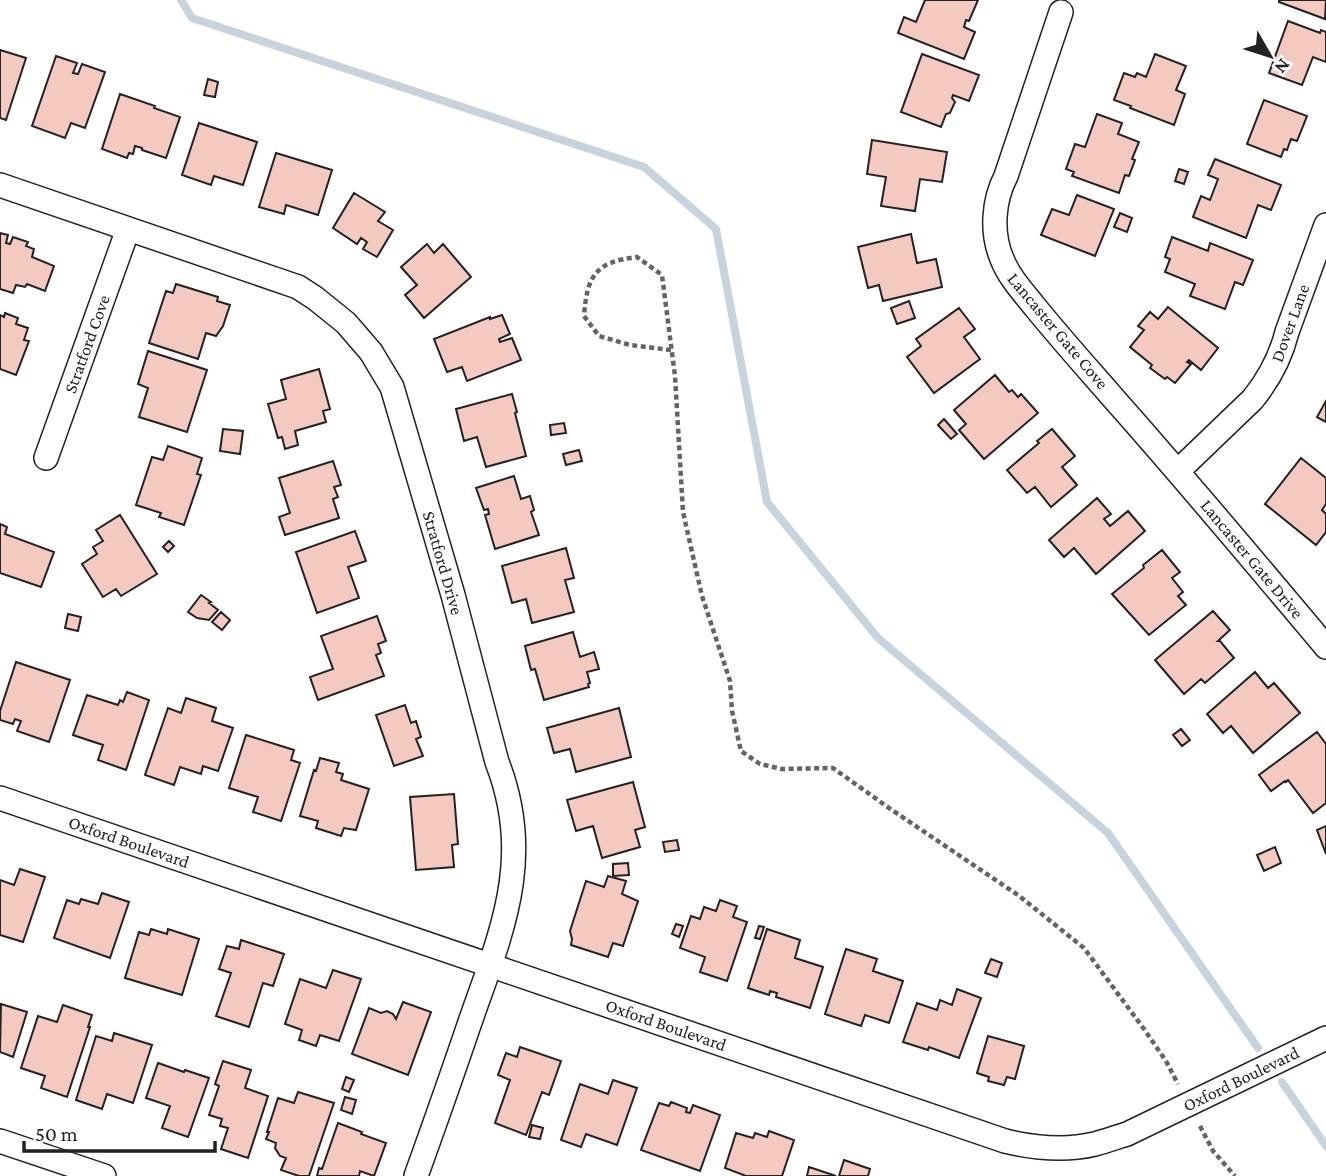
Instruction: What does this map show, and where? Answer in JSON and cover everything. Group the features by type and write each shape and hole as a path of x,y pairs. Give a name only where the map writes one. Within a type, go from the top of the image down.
{"street":[{"name":"Lancaster Gate Cove","path":"1062,12 1000,188 995,232 1001,257 1010,275 1055,331 1178,471"},
{"name":"Stratford Drive","path":"0,185 298,288 346,323 372,352 392,387 504,780 513,818 515,857 511,896 490,965 416,1176"},
{"name":"Dover Lane","path":"1178,471 1263,387 1283,347 1326,225"},
{"name":"Stratford Cove","path":"46,458 128,229"},
{"name":"Lancaster Gate Drive","path":"1178,471 1326,647"},
{"name":"Oxford Boulevard","path":"0,798 1021,1145 1058,1149 1093,1144 1127,1134 1326,1038"},
{"path":"0,1140 104,1176"}],"path":[{"path":"671,350 630,345 599,336 584,316 586,293 596,272 618,260 637,257 662,275 675,376 683,512 702,596 730,681 732,711 741,751 760,764 782,769 832,768 1018,895 1084,948 1166,1061 1213,1150 1235,1176"}],"building":[{"path":"925,0 978,0 964,27 975,32 964,59 898,33 904,17 916,22"},
{"path":"1326,0 1325,19 1279,2"},
{"path":"1288,21 1320,33 1321,30 1326,32 1326,62 1313,57 1302,85 1269,73"},
{"path":"0,50 26,58 6,120 0,118"},
{"path":"922,54 979,75 969,101 953,95 955,102 941,127 901,112"},
{"path":"1155,54 1186,66 1176,90 1185,94 1174,125 1114,100 1124,73 1135,77 1137,73 1146,77"},
{"path":"56,56 77,63 73,73 78,74 82,64 105,72 85,128 71,123 65,138 32,126"},
{"path":"208,79 218,82 215,97 204,95"},
{"path":"120,94 180,117 166,158 135,146 133,154 129,153 127,158 102,149"},
{"path":"1264,100 1307,116 1297,141 1291,139 1281,157 1247,144"},
{"path":"1097,114 1122,123 1118,134 1139,142 1129,176 1125,175 1119,193 1072,176 1074,172 1066,169 1075,144 1085,147"},
{"path":"199,123 257,142 243,185 214,176 211,185 182,175"},
{"path":"872,140 947,152 942,182 920,179 915,211 881,206 886,177 867,174"},
{"path":"276,153 332,170 318,215 286,205 284,214 259,207"},
{"path":"1215,159 1281,185 1271,210 1258,205 1246,238 1193,217 1201,196 1210,200 1218,179 1208,175"},
{"path":"1179,169 1188,172 1184,184 1175,181"},
{"path":"354,193 385,212 378,221 393,230 377,257 363,249 367,242 361,238 357,244 333,228"},
{"path":"1077,195 1114,209 1095,256 1041,235 1052,209 1069,215"},
{"path":"1120,213 1132,218 1127,232 1114,227"},
{"path":"0,233 8,235 6,243 10,244 13,237 28,242 26,246 34,249 32,257 54,266 45,291 27,284 25,287 16,285 13,293 0,289"},
{"path":"911,234 917,263 936,259 942,287 883,301 879,285 868,288 858,247"},
{"path":"1172,237 1208,251 1210,243 1253,260 1243,285 1235,282 1225,309 1190,296 1195,284 1165,272 1170,259 1165,257"},
{"path":"427,244 434,253 443,244 471,277 424,318 405,295 417,285 401,267"},
{"path":"176,284 218,297 217,301 230,305 223,326 216,336 206,333 198,359 149,343 166,291 173,293"},
{"path":"909,301 915,318 897,324 891,308"},
{"path":"1168,307 1218,348 1201,370 1189,360 1187,362 1191,364 1175,383 1150,368 1152,365 1130,347 1144,330 1138,326 1150,312 1158,319"},
{"path":"959,308 975,329 964,337 980,359 934,393 907,357 921,346 916,339"},
{"path":"5,313 18,318 16,324 28,328 24,340 29,341 16,375 0,369 0,315 4,317"},
{"path":"502,315 510,334 499,339 500,342 512,338 521,360 467,381 462,367 447,372 434,339 490,317"},
{"path":"148,351 207,370 187,432 139,417 148,388 138,384"},
{"path":"319,369 330,409 323,411 326,422 295,431 298,445 285,449 282,437 278,438 268,404 286,399 281,380"},
{"path":"995,375 1009,392 1012,390 1018,397 1021,394 1038,413 984,459 959,430 966,424 954,410"},
{"path":"512,394 526,456 486,467 477,437 464,441 456,409"},
{"path":"1326,401 1326,422 1317,417"},
{"path":"944,419 957,434 951,439 938,425"},
{"path":"564,423 566,433 551,435 550,425"},
{"path":"223,429 243,431 240,454 220,451"},
{"path":"1052,429 1075,456 1062,467 1077,485 1051,507 1035,487 1027,493 1007,470"},
{"path":"168,446 202,458 197,474 201,475 184,525 159,517 161,513 136,505 152,457 163,460"},
{"path":"579,450 582,461 566,465 563,454"},
{"path":"1301,458 1326,478 1326,504 1322,510 1326,514 1326,532 1316,545 1265,504"},
{"path":"333,461 341,485 334,487 338,497 333,499 339,518 285,535 279,517 290,513 279,478"},
{"path":"514,476 521,499 530,496 534,510 531,512 539,535 495,549 485,515 489,514 488,509 484,510 476,488"},
{"path":"1097,498 1111,514 1104,519 1110,526 1128,511 1145,531 1096,574 1074,548 1064,557 1049,540"},
{"path":"120,515 157,574 121,596 116,589 103,597 82,564 97,554 93,547 103,541 96,530"},
{"path":"0,524 7,527 5,534 54,552 41,587 0,573"},
{"path":"355,531 366,561 348,567 359,598 317,613 296,552"},
{"path":"169,541 174,546 168,552 163,547"},
{"path":"566,548 574,578 565,580 574,612 532,623 526,599 512,603 502,566"},
{"path":"1162,550 1180,572 1172,578 1183,592 1178,596 1186,605 1149,635 1112,594"},
{"path":"201,595 218,610 209,620 197,618 188,612"},
{"path":"1213,611 1230,630 1218,641 1234,658 1205,683 1201,679 1184,694 1155,660"},
{"path":"221,612 230,620 222,630 212,622"},
{"path":"68,614 81,617 78,631 65,628"},
{"path":"377,616 386,641 378,644 381,653 376,655 384,676 318,700 310,677 333,669 321,636"},
{"path":"573,632 580,657 594,652 599,669 587,672 589,687 544,700 535,669 531,670 525,646"},
{"path":"16,662 70,680 49,742 17,731 21,721 15,719 13,724 0,720 0,711"},
{"path":"1255,672 1268,688 1274,683 1300,713 1253,753 1231,726 1223,733 1207,714"},
{"path":"127,692 149,700 126,770 98,760 103,745 73,735 87,695 118,705 120,700 123,702"},
{"path":"186,698 216,708 212,721 233,728 218,771 203,766 201,774 180,767 174,785 145,775 168,708 181,713"},
{"path":"405,705 411,723 416,721 421,737 416,739 423,756 394,766 376,715"},
{"path":"619,708 631,757 576,772 570,749 554,753 547,728"},
{"path":"1181,729 1190,740 1182,746 1173,735"},
{"path":"1317,732 1326,744 1326,803 1313,813 1288,780 1271,791 1259,775"},
{"path":"246,735 294,750 291,760 300,763 281,821 253,812 258,797 229,788"},
{"path":"320,758 339,763 336,772 343,774 341,780 369,789 356,830 344,828 341,836 316,828 318,821 300,816"},
{"path":"633,782 645,827 635,830 640,847 602,858 593,826 576,831 567,800"},
{"path":"454,794 458,844 452,845 454,867 416,870 410,797"},
{"path":"1326,826 1326,854 1317,830"},
{"path":"677,840 679,850 665,852 663,842"},
{"path":"1275,847 1281,863 1264,871 1257,855"},
{"path":"628,863 629,875 613,876 613,864"},
{"path":"20,869 45,877 23,942 0,935 0,880 14,885"},
{"path":"608,876 626,881 622,894 638,901 623,946 613,943 608,957 571,945 570,931 586,881 604,887"},
{"path":"102,893 129,902 110,958 54,938 67,900 79,904 81,899 98,904"},
{"path":"720,900 737,906 733,917 747,922 727,981 700,972 705,957 680,948 691,916 700,919 704,907 716,911"},
{"path":"676,924 683,926 679,937 672,934"},
{"path":"759,926 764,927 760,939 755,938"},
{"path":"151,929 167,934 168,929 199,939 182,995 125,978 139,932 149,935"},
{"path":"767,929 800,940 795,958 823,967 810,1008 776,997 777,993 770,991 769,995 748,988"},
{"path":"241,940 284,954 273,986 263,983 249,1027 216,1016 231,973 219,969 227,946 239,949"},
{"path":"846,949 877,959 873,971 903,981 889,1023 865,1015 861,1026 825,1014"},
{"path":"991,959 1002,963 997,977 985,973"},
{"path":"333,970 361,979 339,1041 320,1035 316,1046 299,1040 302,1030 285,1024 300,979 326,988"},
{"path":"957,989 981,998 959,1058 929,1047 928,1050 903,1042 917,1003 937,1010 940,1000 952,1005"},
{"path":"403,1002 431,1012 408,1075 352,1054 369,1008 381,1013 387,1011 396,1019"},
{"path":"1,1004 27,1012 13,1057 0,1052"},
{"path":"63,1005 92,1015 67,1097 41,1088 45,1076 21,1068 38,1016 57,1022"},
{"path":"114,1033 152,1045 133,1103 107,1094 102,1109 76,1100 96,1036 112,1041"},
{"path":"988,1036 1024,1046 1015,1079 1007,1077 1004,1085 988,1081 989,1077 977,1073"},
{"path":"520,1047 561,1061 549,1095 542,1092 526,1135 495,1123 510,1080 498,1075 506,1053 517,1057"},
{"path":"223,1061 251,1070 245,1088 268,1096 248,1158 221,1149 228,1128 220,1126 222,1119 209,1115 219,1086 215,1084"},
{"path":"158,1063 209,1078 188,1137 162,1128 170,1106 146,1098"},
{"path":"346,1077 354,1080 349,1092 342,1089"},
{"path":"613,1080 637,1088 617,1145 586,1134 581,1147 561,1140 580,1084 608,1094"},
{"path":"298,1092 334,1103 309,1176 281,1170 286,1158 280,1156 275,1148 276,1143 266,1139 278,1098 294,1103"},
{"path":"345,1097 356,1100 352,1114 341,1110"},
{"path":"671,1102 687,1108 686,1112 690,1113 693,1105 720,1115 700,1171 641,1150 659,1103 669,1106"},
{"path":"338,1123 386,1143 374,1176 360,1171 359,1176 317,1176"},
{"path":"532,1125 543,1128 540,1139 529,1137"},
{"path":"769,1131 794,1140 782,1176 746,1176 725,1168 736,1133 753,1138 755,1133 767,1137"},
{"path":"844,1160 870,1169 868,1176 839,1176"},
{"path":"809,1167 836,1176 807,1176"}],"waterway":[{"path":"181,0 192,18 644,167 716,229 767,502 878,638 1108,833 1258,1048"},
{"path":"1282,1082 1326,1146"}]}
